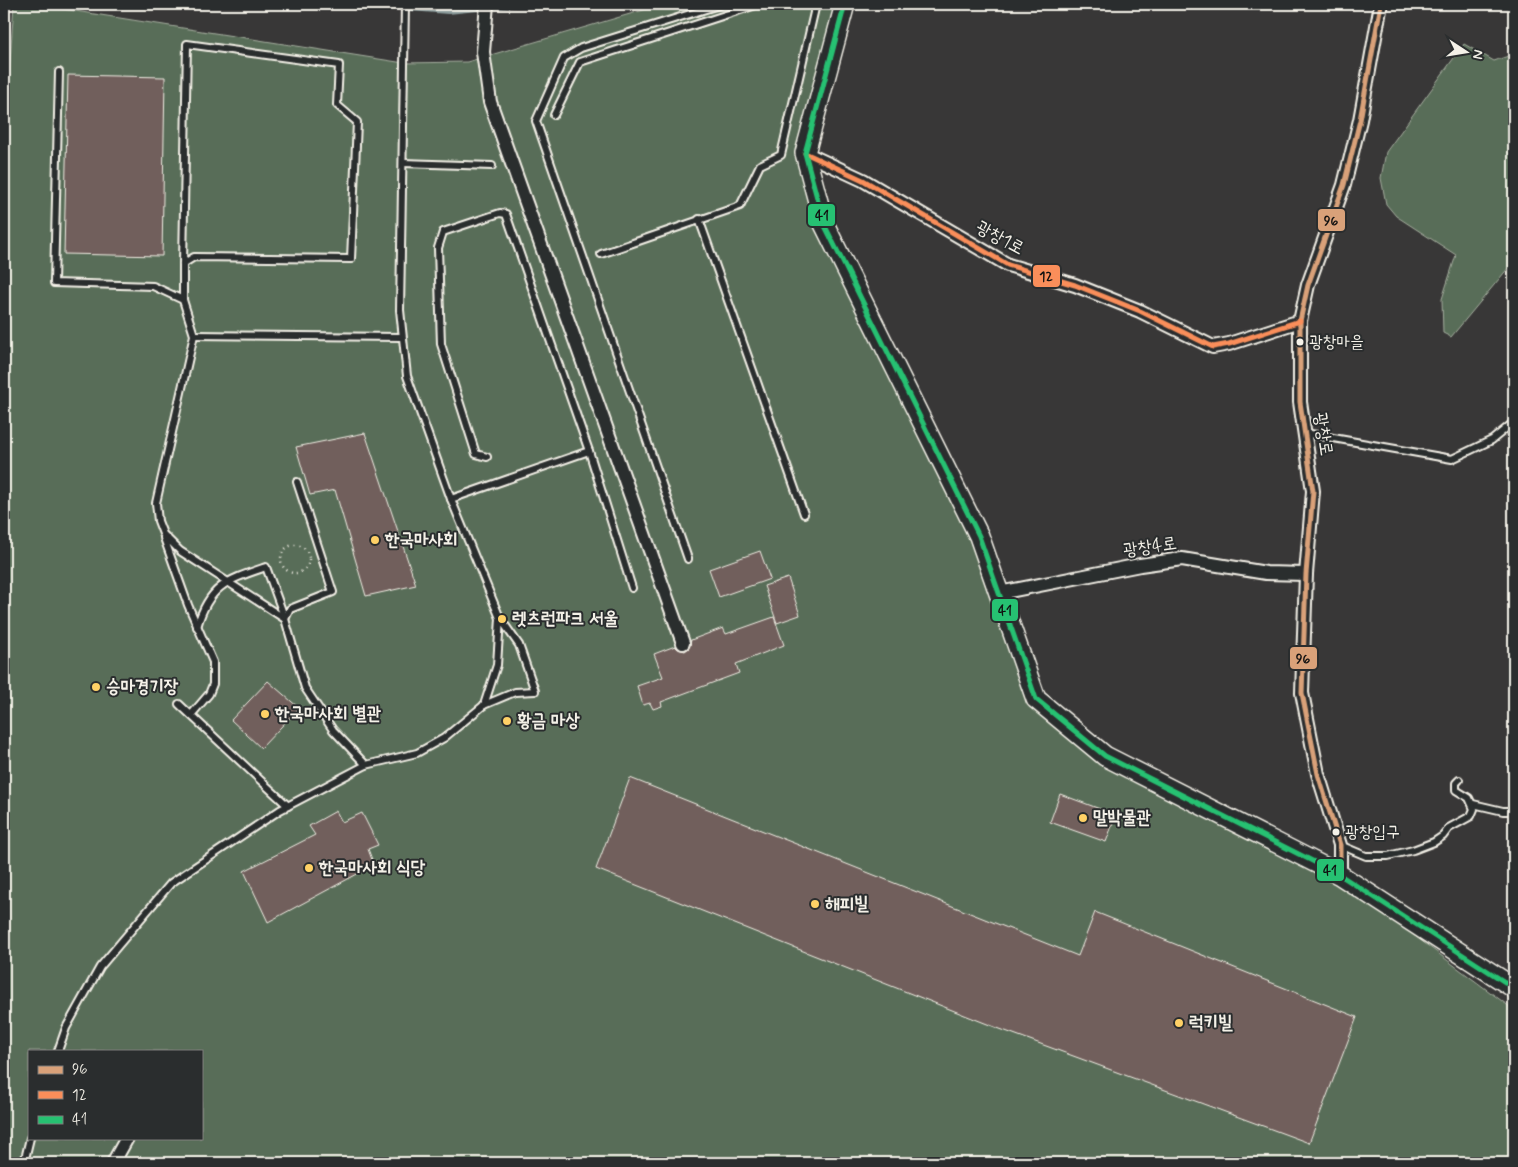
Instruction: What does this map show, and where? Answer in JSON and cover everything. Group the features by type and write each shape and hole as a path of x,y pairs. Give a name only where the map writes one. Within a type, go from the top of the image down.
{"street":[{"path":"488,4 483,52 490,102 683,643"},
{"path":"845,4 805,153 824,224 979,536 1036,699 1105,756 1340,875 1514,988"},
{"name":"광창로","path":"1340,875 1340,845 1318,774 1302,693 1306,574 1314,491 1300,402 1300,321 1308,285 1347,175 1360,120 1381,4"},
{"name":"광창1로","path":"805,153 863,180 1008,265 1075,285 1214,346 1228,344 1300,321"},
{"name":"광창4로","path":"999,593 1140,565 1182,559 1266,573 1306,574"},
{"path":"113,1163 126,1140"}],"lane":[{"path":"58,1050 66,1028 100,967 171,883 288,806 366,765 417,753 444,738 484,705 515,692 534,691 519,645 500,618 451,499 407,376 401,337 405,4"},
{"path":"688,559 536,120 564,58 581,48 722,4"},
{"path":"554,115 580,62 759,4"},
{"path":"601,254 740,206 760,165 781,155 816,4"},
{"path":"183,264 194,257 351,260 357,122 337,105 340,65 187,44 183,264 183,300 194,334 156,503 163,534 197,627 213,662 213,684 204,702 191,715"},
{"path":"59,72 54,284 153,286 183,300"},
{"path":"403,163 492,166"},
{"path":"487,457 476,454 441,344 438,248 443,232 500,213 506,214 589,451 632,588"},
{"path":"699,219 804,514"},
{"path":"194,334 401,337"},
{"path":"1305,433 1452,459 1492,440 1514,422"},
{"path":"451,499 589,451"},
{"path":"285,619 290,609 333,592 297,482"},
{"path":"163,534 180,551 285,619"},
{"path":"197,627 203,607 214,591 227,581 266,567 285,619 305,688 333,730 366,765"},
{"path":"484,705 497,665 500,618"},
{"path":"179,704 288,806"},
{"path":"1459,780 1456,783 1456,790 1469,798 1473,804 1503,812 1514,811"},
{"path":"1340,845 1366,856 1388,856 1413,850 1434,842 1444,836 1448,828 1471,816 1473,804"},
{"path":"24,1163 30,1140"}],"path":[{"path":"297,545 305,550 308,562 303,570 295,573 286,570 281,558 285,550 297,545"}],"green space":[{"name":"렛츠런파크 서울","path":"14,4 31,4 404,63 467,62 664,4 837,4 800,155 972,540 1027,698 1061,729 1313,866 1384,913 1514,1010 1514,1163 4,1163 4,146"},
{"path":"1464,44 1494,61 1514,54 1514,261 1451,337 1443,333 1442,299 1456,255 1396,216 1386,204 1381,178 1386,152"}],"building":[{"path":"68,75 165,77 162,256 64,254"},
{"name":"한국마사회","path":"365,433 416,585 366,596 335,490 310,495 296,447"},
{"path":"760,551 770,579 719,597 709,569"},
{"path":"788,578 800,615 777,623 764,586"},
{"path":"774,617 784,645 736,664 739,673 661,702 662,706 653,709 650,703 643,705 637,686 663,677 654,654 675,646 685,651 689,648 691,640 723,628 726,634"},
{"name":"한국마사회 별관","path":"268,681 299,708 261,748 231,720"},
{"path":"630,778 1078,956 1095,912 1357,1017 1309,1143 1000,1029 596,869"},
{"name":"말박물관","path":"1060,794 1116,815 1106,842 1050,822"},
{"name":"한국마사회 식당","path":"336,811 342,822 362,813 378,845 368,849 374,865 268,922 244,871 315,835 309,826"}],"waterway":[{"path":"348,4 448,12 526,4"}],"transit line":[{"name":"41","path":"845,4 805,153 824,224 979,536 1036,699 1105,756 1340,875 1514,988"},
{"name":"96","path":"1340,875 1340,845 1318,774 1302,693 1306,574 1313,491 1300,402 1300,321 1308,285 1344,185 1360,120 1381,4"},
{"name":"12","path":"805,153 863,180 1008,265 1075,285 1140,311 1213,347 1229,344 1300,321"}],"place":[{"name":"광창마을","path":"1300,342"},
{"name":"한국마사회","path":"375,540"},
{"name":"렛츠런파크 서울","path":"502,619"},
{"name":"승마경기장","path":"96,687"},
{"name":"한국마사회 별관","path":"265,714"},
{"name":"황금 마상","path":"507,721"},
{"name":"말박물관","path":"1083,818"},
{"name":"광창입구","path":"1336,832"},
{"name":"한국마사회 식당","path":"309,868"},
{"name":"해피빌","path":"815,904"},
{"name":"럭키빌","path":"1179,1023"}]}
